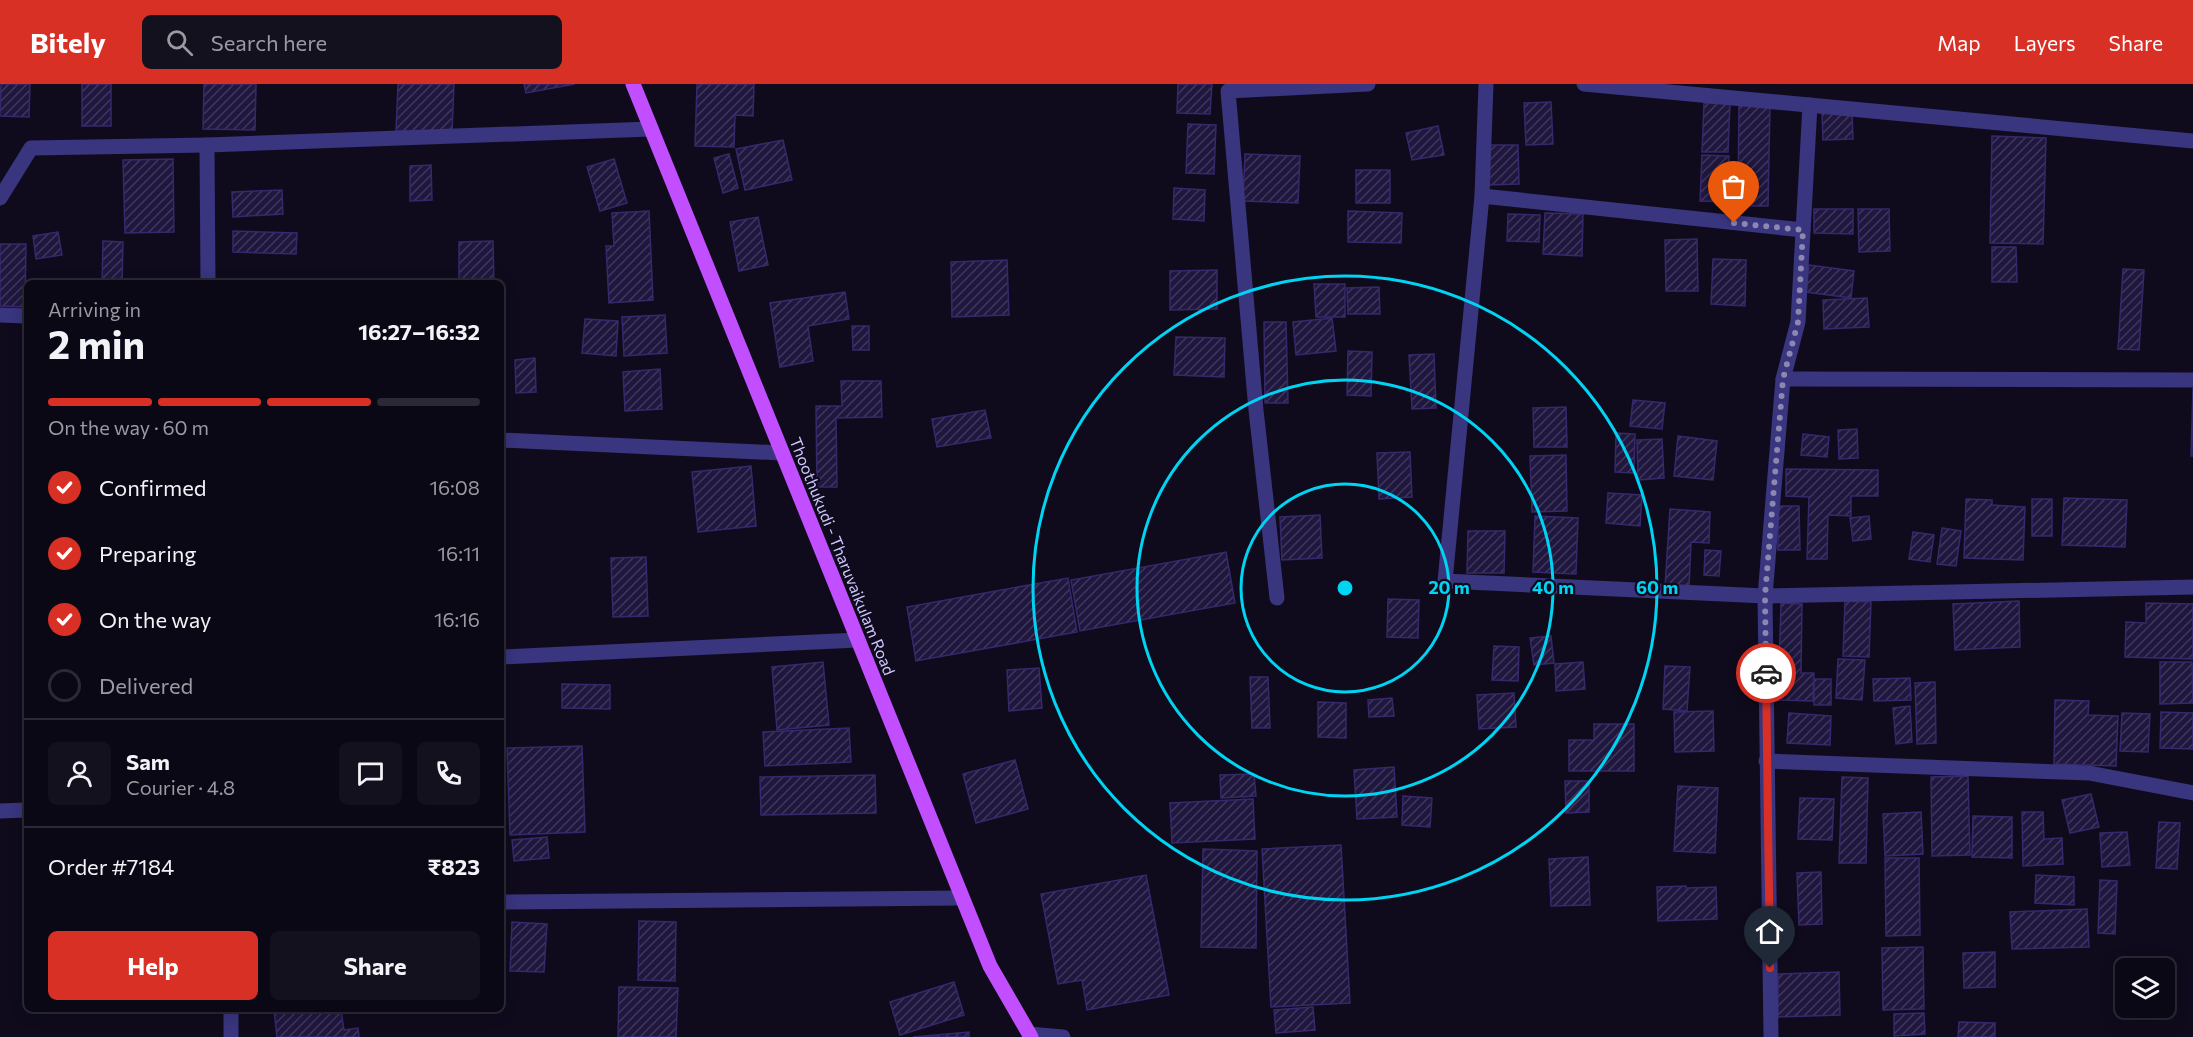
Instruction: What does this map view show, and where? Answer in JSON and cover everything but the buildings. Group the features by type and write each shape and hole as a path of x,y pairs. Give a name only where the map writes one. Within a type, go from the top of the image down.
{"main road":[{"name":"Thoothukudi - Tharuvaikulam Road","path":"633,84 990,966 1030,1035"}],"street":[{"path":"1277,598 1256,410 1227,87 1368,84"},
{"path":"1486,84 1482,196 1445,581 1765,596 2193,587"},
{"path":"1584,84 1675,88 1810,105 2193,141"},
{"path":"1771,1037 1765,596 1783,379 1798,322 1810,105"},
{"path":"0,198 32,148 207,145 651,129"},
{"path":"207,145 208,280"},
{"path":"1482,196 1803,230"},
{"path":"0,315 24,316"},
{"path":"1783,379 2193,380"},
{"path":"504,440 782,453"},
{"path":"504,657 858,640"},
{"path":"1766,761 2089,772 2193,793"},
{"path":"0,811 24,810"},
{"path":"504,902 962,898"},
{"path":"231,1012 231,1037"},
{"path":"1030,1035 1063,1037"}],"way so far":[{"path":"1734,223 1803,230 1798,322 1783,379 1765,596 1766,673"}],"route":[{"path":"1766,673 1770,968"}]}
